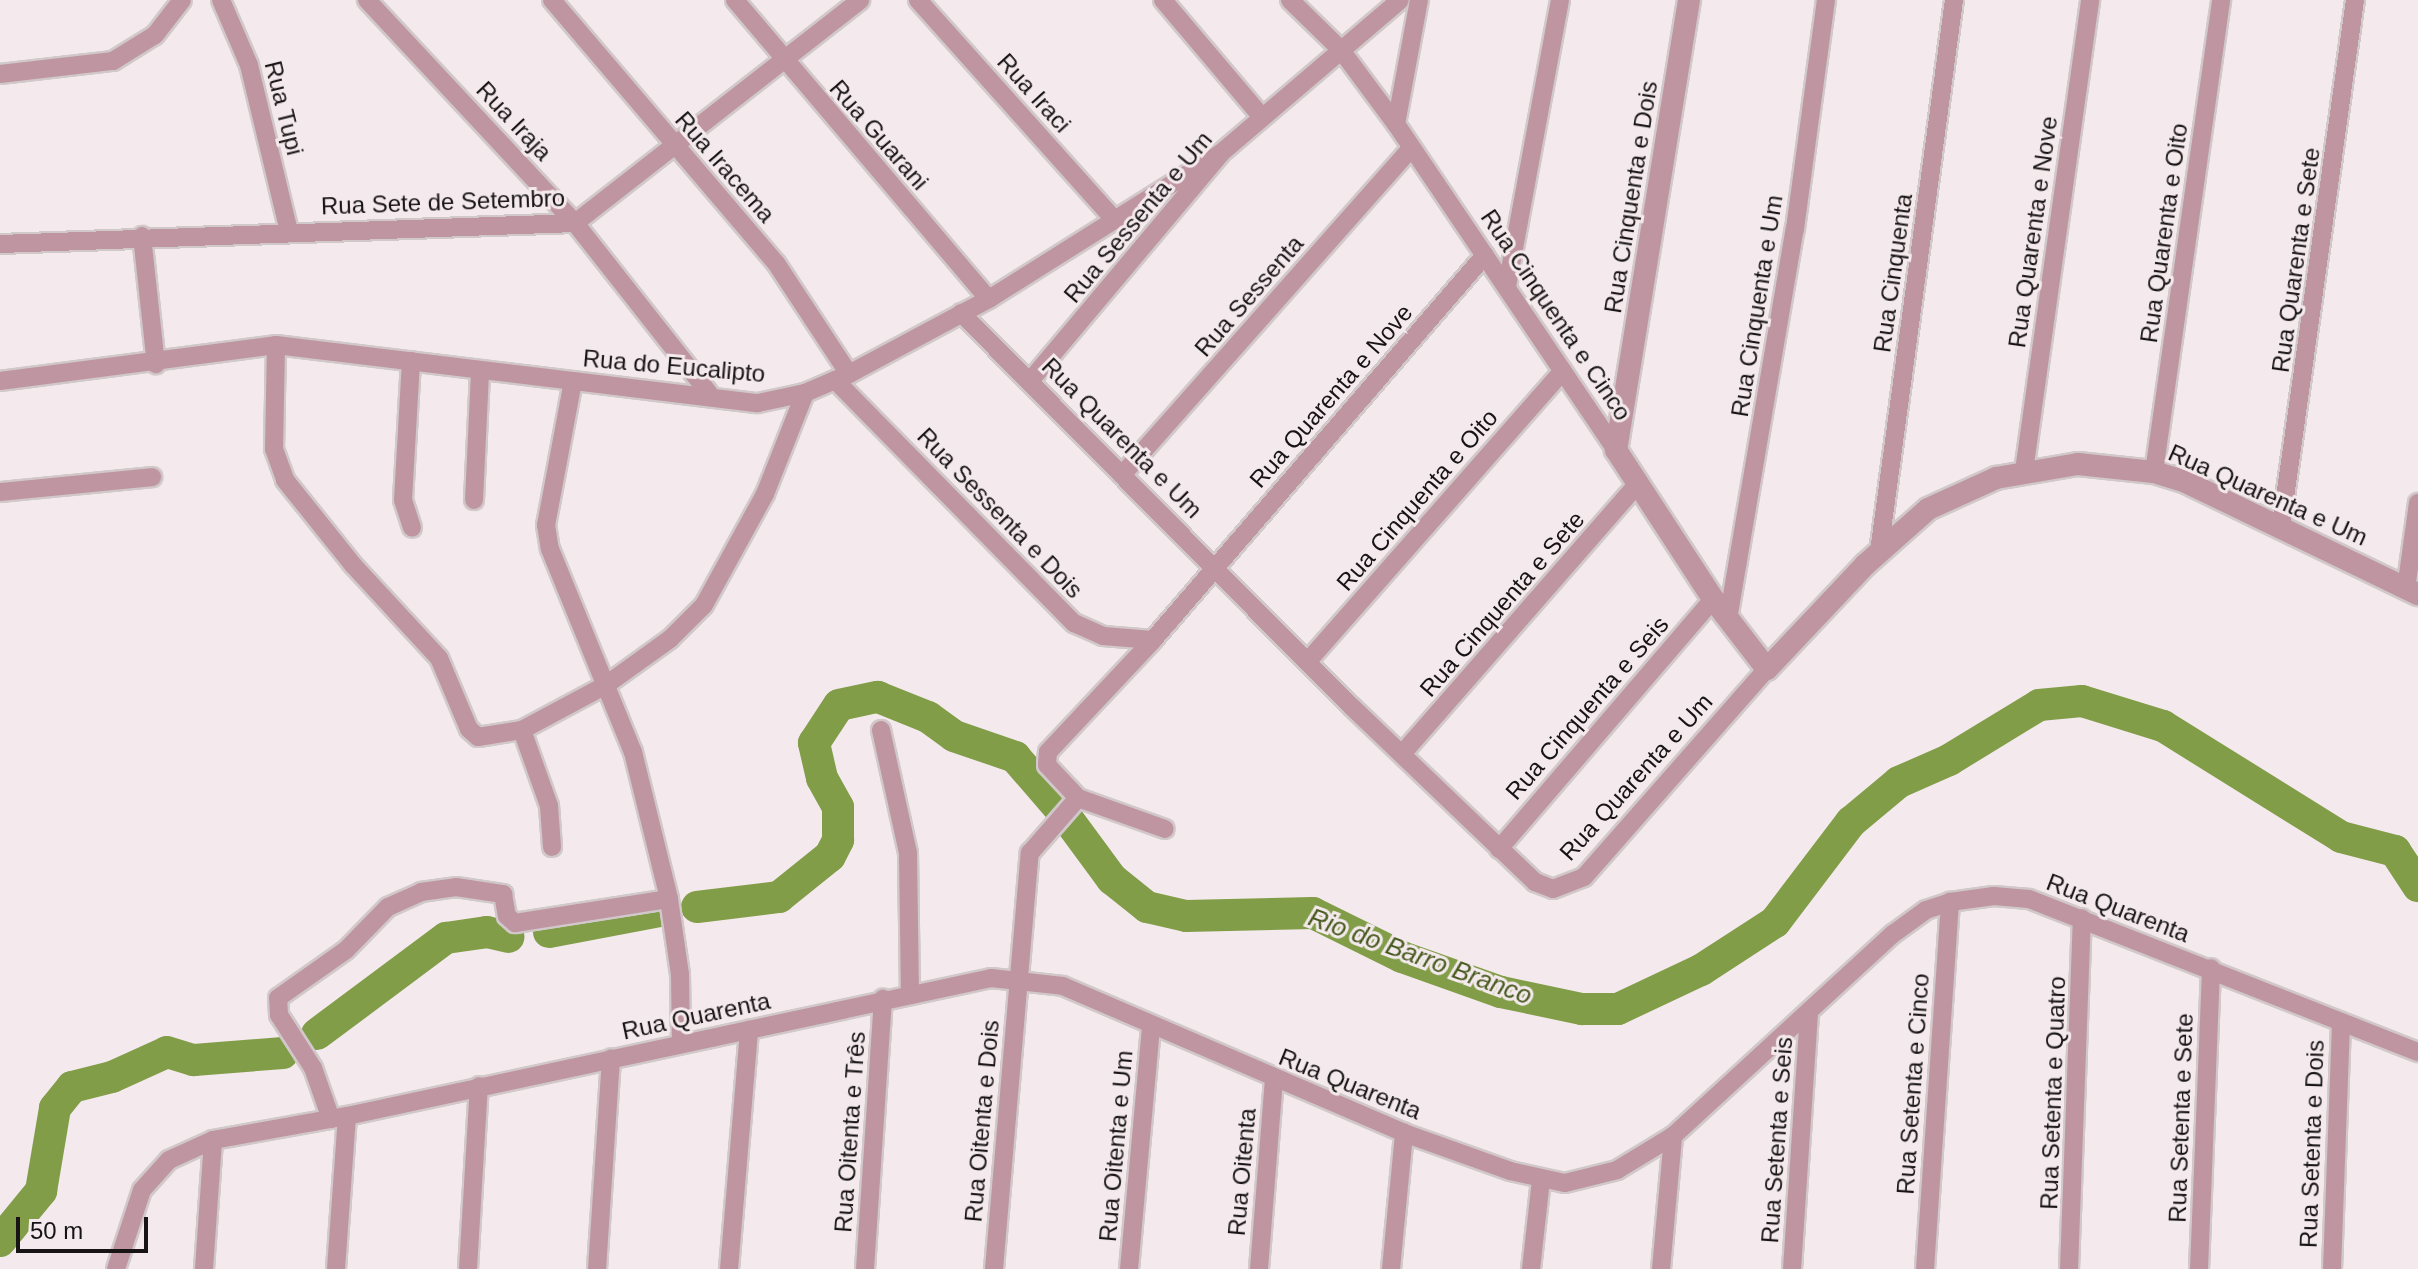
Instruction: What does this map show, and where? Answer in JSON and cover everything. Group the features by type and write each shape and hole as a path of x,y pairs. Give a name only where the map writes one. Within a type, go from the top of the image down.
{"street":[{"path":"0,74 113,61 155,35 182,0"},
{"name":"Rua Tupi","path":"221,0 249,65 289,232"},
{"name":"Rua Iraja","path":"367,0 575,223 709,393"},
{"name":"Rua Iracema","path":"552,0 776,263 842,377"},
{"name":"Rua Guarani","path":"735,0 989,299"},
{"name":"Rua Sete de Setembro","path":"0,244 142,236 575,223 677,147 782,59 860,0"},
{"name":"Rua Iraci","path":"918,0 1113,218"},
{"path":"1163,0 1262,117"},
{"name":"Rua Cinquenta e Cinco","path":"1290,0 1341,50 1396,124 1507,286 1713,599 1767,669"},
{"name":"Rua Sessenta e Um","path":"1030,381 1221,153 1400,0"},
{"path":"1396,124 1419,0"},
{"path":"1507,286 1560,0"},
{"name":"Rua Cinquenta e Dois","path":"1616,450 1689,0"},
{"name":"Rua Cinquenta e Um","path":"1728,619 1795,229 1826,0"},
{"name":"Rua Cinquenta","path":"1879,552 1954,0"},
{"name":"Rua Quarenta e Nove","path":"2024,471 2090,0"},
{"name":"Rua Quarenta e Oito","path":"2154,472 2221,0"},
{"name":"Rua Quarenta e Sete","path":"2281,526 2355,0"},
{"name":"Rua Sessenta","path":"1122,475 1411,148"},
{"name":"Rua do Eucalipto","path":"0,381 156,364 206,352 276,345 411,361 480,373 709,393 758,403 805,393 842,377 989,299 1113,218 1221,153"},
{"path":"142,236 156,364"},
{"name":"Rua Quarenta e Nove","path":"1214,569 1485,255"},
{"name":"Rua Quarenta e Um","path":"961,313 1214,569 1499,849 1535,882 1553,889 1584,877 1767,669 1879,552 1928,509 2024,471 2078,464 2154,472 2281,526 2412,592"},
{"path":"276,345 274,449 285,480 354,566 439,658 473,735 522,730 606,685 670,639 704,605 765,494 805,393"},
{"path":"411,361 403,500 412,528"},
{"name":"Rua Cinquenta e Oito","path":"1308,661 1563,371"},
{"path":"474,500 480,373"},
{"name":"Rua Sessenta e Dois","path":"842,377 1074,623 1103,636 1153,640"},
{"path":"573,381 546,525 550,549 633,752 669,899 680,974 681,1044"},
{"path":"0,492 152,477"},
{"name":"Rua Cinquenta e Sete","path":"1402,754 1637,485"},
{"path":"2412,592 2418,503"},
{"path":"1165,829 1078,798 1047,765 1048,752 1153,640 1214,569"},
{"name":"Rua Cinquenta e Seis","path":"1499,849 1713,599"},
{"path":"522,730 549,806 552,847"},
{"path":"881,730 908,853 910,994"},
{"name":"Rua Oitenta e Dois","path":"994,1269 1024,867 1039,838 1078,798"},
{"path":"336,1269 339,1117 313,1068 279,1015 278,998 346,950 388,907 431,889 500,892 515,923 669,899"},
{"name":"Rua Quarenta","path":"116,1269 134,1202 169,1160 213,1140 339,1117 883,999 1018,977 1063,986 1151,1028 1404,1133 1541,1180 1565,1183 1617,1170 1673,1136 1893,934 1926,910 1950,902 1994,896 2029,899 2211,968 2418,1052"},
{"name":"Rua Setenta e Cinco","path":"1925,1269 1950,902"},
{"name":"Rua Setenta e Quatro","path":"2069,1269 2082,918"},
{"name":"Rua Setenta e Sete","path":"2199,1269 2211,968"},
{"name":"Rua Oitenta e Três","path":"865,1269 883,999"},
{"name":"Rua Setenta e Seis","path":"1792,1269 1809,1014"},
{"name":"Rua Setenta e Dois","path":"2332,1269 2341,1022"},
{"name":"Rua Oitenta e Um","path":"1129,1269 1151,1028"},
{"path":"729,1269 749,1030"},
{"path":"597,1269 611,1058"},
{"name":"Rua Oitenta","path":"1259,1269 1274,1079"},
{"path":"468,1269 479,1086"},
{"path":"1391,1269 1404,1133"},
{"path":"1661,1269 1673,1136"},
{"path":"204,1269 213,1140"},
{"path":"1531,1269 1541,1180"}],"waterway":[{"name":"Rio do Barro Branco","path":"697,907 779,897 830,856 838,840 838,807 822,778 814,743 839,705 878,697 928,717 954,736 1015,757 1060,809"},
{"name":"Rio do Barro Branco","path":"1067,818 1112,879 1147,907 1186,916 1313,913 1402,957 1501,992 1582,1009 1618,1009 1701,970 1775,922 1851,822 1899,782 1949,760 2039,705 2082,701 2163,726 2341,837 2395,851 2418,886"},
{"name":"Rio do Barro Branco","path":"549,932 665,910"},
{"name":"Rio do Barro Branco","path":"317,1034 446,938 487,932 508,937"},
{"name":"Rio do Barro Branco","path":"0,1241 41,1191 55,1108 72,1087 112,1077 167,1052 194,1060 283,1053"}]}
